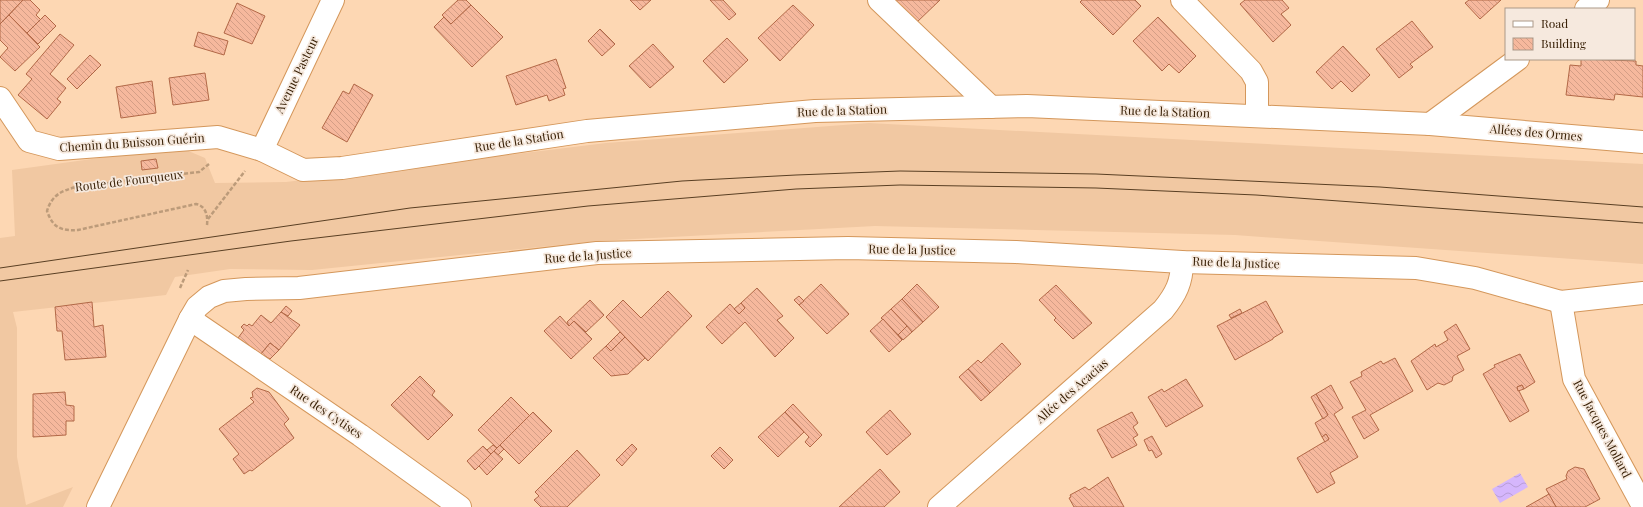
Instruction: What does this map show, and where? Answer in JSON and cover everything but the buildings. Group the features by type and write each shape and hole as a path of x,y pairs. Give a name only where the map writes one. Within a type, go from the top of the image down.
{"street":[{"name":"Avenue Pasteur","path":"262,150 333,0"},
{"path":"879,0 991,107"},
{"path":"1182,0 1251,71 1257,82 1257,116"},
{"path":"1587,8 1598,0"},
{"path":"1430,124 1517,60"},
{"name":"Chemin du Buisson Guérin","path":"0,98 29,141 59,149 218,137 262,150"},
{"name":"Rue de la Station","path":"262,150 303,170 342,168 587,131 815,111 1027,106 1430,124"},
{"name":"Allées des Ormes","path":"1430,124 1643,142"},
{"name":"Rue de la Justice","path":"190,319 197,307 209,297 224,291 246,288 299,288 597,253 848,248 1016,252 1182,262 1416,268 1475,278 1561,302 1643,293"},
{"name":"Allée des Acacias","path":"939,507 1163,310 1175,295 1181,283 1182,262"},
{"name":"Rue Jacques Mollard","path":"1561,302 1574,379 1638,483 1643,506"},
{"path":"98,507 190,319"},
{"name":"Rue des Cytises","path":"190,319 360,435 460,507"}],"path":[{"path":"206,225 208,219 262,150"},
{"name":"Route de Fourqueux","path":"208,219 204,208 196,204 78,230 65,231 50,220 47,211 54,196 60,191 76,187 199,172 215,159"}],"shaded area":[{"path":"869,123 1643,164 1643,264 1235,235 875,226 598,241 312,270 230,269 175,277 166,295 13,312 17,328 17,457 26,505 73,487 63,507 0,507 0,238 15,236 12,170 179,147 205,158 215,183 286,182 606,143"}],"water":[{"path":"1520,473 1528,487 1500,503 1492,489"}],"tram line":[{"path":"0,268 410,208 682,181 900,171 1096,174 1380,187 1643,207"},
{"path":"0,281 291,241 588,206 796,189 900,185 1096,188 1256,195 1643,223"}]}
